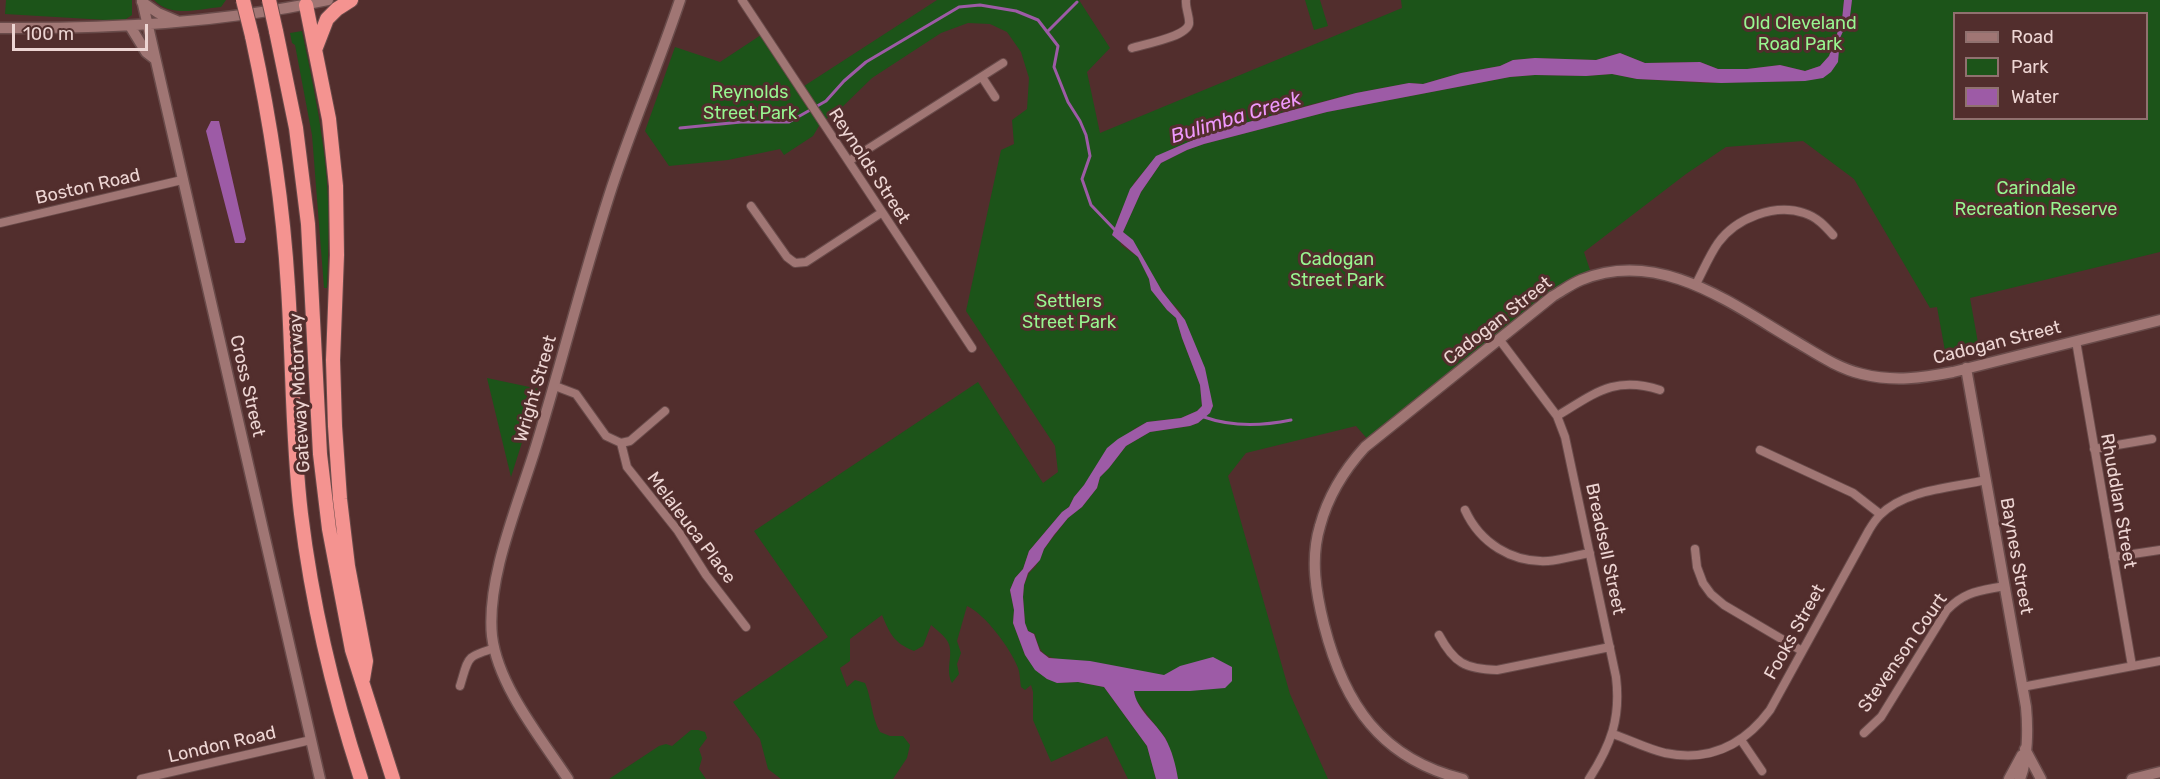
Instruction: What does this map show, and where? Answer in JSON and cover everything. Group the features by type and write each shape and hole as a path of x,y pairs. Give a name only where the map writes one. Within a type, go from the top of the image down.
{"highway":[{"name":"Gateway Motorway","path":"243,0 269,124 284,237 289,298 294,433 307,554 327,657 361,779"},
{"path":"315,50 327,19 351,0"},
{"path":"305,2 329,119 336,186 337,255 333,360 335,426 343,533 354,605 366,661 363,681"},
{"name":"Gateway Motorway","path":"272,5 292,107 308,224 318,426 328,529 348,632 393,779"}],"street":[{"path":"272,5 282,0"},
{"path":"0,28 180,23 272,5 328,0"},
{"name":"Wright Street","path":"568,779 506,681 492,636 492,608 504,547 555,386 609,195 680,0"},
{"name":"Reynolds Street","path":"742,0 972,348"},
{"path":"1132,48 1186,31 1189,22 1185,0"},
{"path":"142,1 180,23"},
{"name":"Cross Street","path":"142,1 320,779"},
{"path":"130,26 146,52 155,60"},
{"path":"849,161 1003,63"},
{"path":"982,77 995,97"},
{"name":"Boston Road","path":"0,223 182,180"},
{"path":"751,206 787,257 795,263 806,262 881,213"},
{"path":"1696,284 1718,243 1742,221 1757,215 1789,209 1805,213 1820,221 1833,235"},
{"name":"Cadogan Street","path":"1463,779 1434,771 1402,753 1369,723 1343,684 1326,635 1316,590 1315,550 1319,526 1328,503 1351,462 1370,442 1553,296 1579,281 1611,272 1642,271 1669,275 1696,284 1833,363 1861,374 1894,379 1920,378 1966,368 2160,320"},
{"name":"Breadsell Street","path":"1499,339 1557,416 1570,454 1610,648 1618,698 1613,734 1589,779"},
{"name":"Rhuddlan Street","path":"2076,341 2132,666"},
{"name":"Baynes Street","path":"1966,368 2027,720 2023,771 2020,779"},
{"path":"1557,416 1611,386 1643,385 1660,390"},
{"path":"555,386 576,394 606,436 621,443 630,441 665,411"},
{"path":"2094,449 2152,439"},
{"name":"Melaleuca Place","path":"621,443 627,467 678,531 706,575 746,627"},
{"path":"1760,450 1853,493 1880,514"},
{"name":"Fooks Street","path":"1613,734 1678,755 1710,753 1741,740 1751,733 1770,710 1880,514 1897,503 1917,495 1986,480"},
{"path":"1465,510 1472,525 1487,541 1503,552 1517,557 1534,561 1549,561 1590,553"},
{"path":"1695,549 1696,567 1703,583 1712,594 1724,605 1802,651"},
{"path":"2113,557 2160,550"},
{"name":"Stevenson Court","path":"1864,733 1881,717 1947,610 1968,593 2004,586"},
{"path":"1439,635 1454,657 1466,666 1479,669 1497,670 1610,648"},
{"path":"460,686 473,654 495,648"},
{"path":"2022,687 2160,661"},
{"name":"London Road","path":"141,779 310,740"},
{"path":"1741,740 1762,771"},
{"path":"2025,749 2041,779"},
{"name":"Baynes Street","path":"2009,779 2025,749"},
{"path":"2132,779 2160,772"}],"green space":[{"path":"6,0 132,0 132,15 123,21 5,14"},
{"path":"154,0 226,0 221,7 177,11 161,6"},
{"path":"937,0 1079,0 1110,48 1087,72 1100,133 1402,8 1401,0 1844,0 1842,20 1829,56 1820,66 1805,71 1780,65 1747,69 1718,69 1700,62 1645,63 1620,53 1596,60 1534,58 1513,60 1500,66 1461,73 1423,84 1409,83 1356,93 1290,110 1200,137 1156,157 1134,183 1117,221 1121,245 1138,257 1152,290 1176,318 1200,385 1202,406 1197,411 1181,418 1147,422 1134,429 1029,551 1023,569 1015,578 1010,590 1014,610 1013,623 1025,655 1057,683 1078,682 1104,687 1147,746 1156,779 1128,779 1107,736 1051,762 1033,720 1031,685 1025,690 1021,687 1015,660 1004,642 982,616 967,606 957,641 961,653 957,664 959,674 952,683 949,672 949,644 943,635 931,625 923,646 914,651 902,645 894,637 882,615 850,639 850,661 840,668 847,687 855,680 865,683 880,732 890,736 903,736 910,745 907,758 893,779 781,779 768,769 760,739 733,702 828,637 754,531 978,382 1043,483 1058,472 1055,446 966,311 1001,150 1014,144 1012,120 1027,109 1029,78 1021,52 1007,32 990,24 968,23 941,33 872,78 835,114 822,121 813,136 784,155 780,149 728,160 669,166 645,131 675,47 720,62 764,33 801,88"},
{"path":"1305,0 1320,0 1328,26 1314,30"},
{"name":"Cadogan Street Park","path":"1852,0 2160,0 2160,252 1970,298 1980,354 1947,362 1937,307 1930,308 1854,179 1803,141 1726,147 1686,174 1584,252 1592,276 1579,281 1370,442 1356,426 1246,453 1228,476 1290,694 1328,779 1178,779 1166,739 1135,699 1134,691 1042,651 1035,634 1028,631 1025,624 1023,597 1024,585 1029,573 1036,566 1044,549 1068,518 1082,507 1097,488 1100,477 1126,446 1150,432 1198,423 1213,406 1180,311 1169,301 1123,232 1141,192 1161,163 1204,144 1327,112 1510,77 1612,74 1637,79 1706,83 1805,81 1840,49 1840,38 1850,16"},
{"path":"302,31 321,131 327,181 327,288 324,288 312,135 295,45 292,43 290,33"},
{"path":"487,378 539,389 511,477"},
{"path":"691,730 705,732 707,738 699,749 702,758 699,769 706,779 609,779 659,746 666,744 672,746"}],"water":[{"path":"1844,0 1852,0 1850,16 1840,38 1838,62 1823,78 1805,81 1721,83 1637,79 1612,74 1510,77 1327,112 1204,144 1161,163 1141,192 1123,232 1133,240 1162,291 1185,320 1205,368 1213,406 1210,413 1198,423 1150,432 1126,446 1100,477 1097,488 1054,535 1044,549 1040,560 1028,573 1023,597 1025,623 1028,631 1034,634 1040,651 1049,658 1090,661 1164,675 1180,666 1213,657 1232,667 1232,681 1225,688 1190,691 1134,691 1138,704 1165,738 1175,763 1178,779 1156,779 1147,746 1104,687 1078,682 1057,683 1035,670 1025,655 1013,623 1014,610 1010,590 1015,578 1023,569 1029,551 1062,512 1069,507 1107,448 1147,422 1181,418 1197,411 1202,406 1200,385 1176,318 1151,290 1149,279 1138,257 1112,235 1130,189 1156,156 1230,127 1356,93 1409,83 1423,84 1461,73 1500,66 1513,60 1535,58 1596,60 1620,53 1645,63 1700,62 1718,69 1747,69 1780,65 1805,71 1820,66 1829,56 1842,20"},
{"path":"211,121 219,121 246,239 244,243 235,243 206,131"}],"waterway":[{"path":"1047,32 1077,2"},
{"path":"680,128 741,122 789,122 826,101 866,62 959,7 980,5 1016,11 1038,20 1058,46 1054,67 1068,102 1086,135 1090,156 1082,179 1091,205 1115,230"},
{"path":"1204,417 1225,423 1247,424 1291,420"}],"park label":[{"name":"Old Cleveland Road Park","path":"1800,34"},
{"name":"Reynolds Street Park","path":"750,103"},
{"name":"Carindale Recreation Reserve","path":"2036,199"},
{"name":"Settlers Street Park","path":"1069,312"}],"water label":[{"name":"Bulimba Creek","path":"1236,118"}]}
